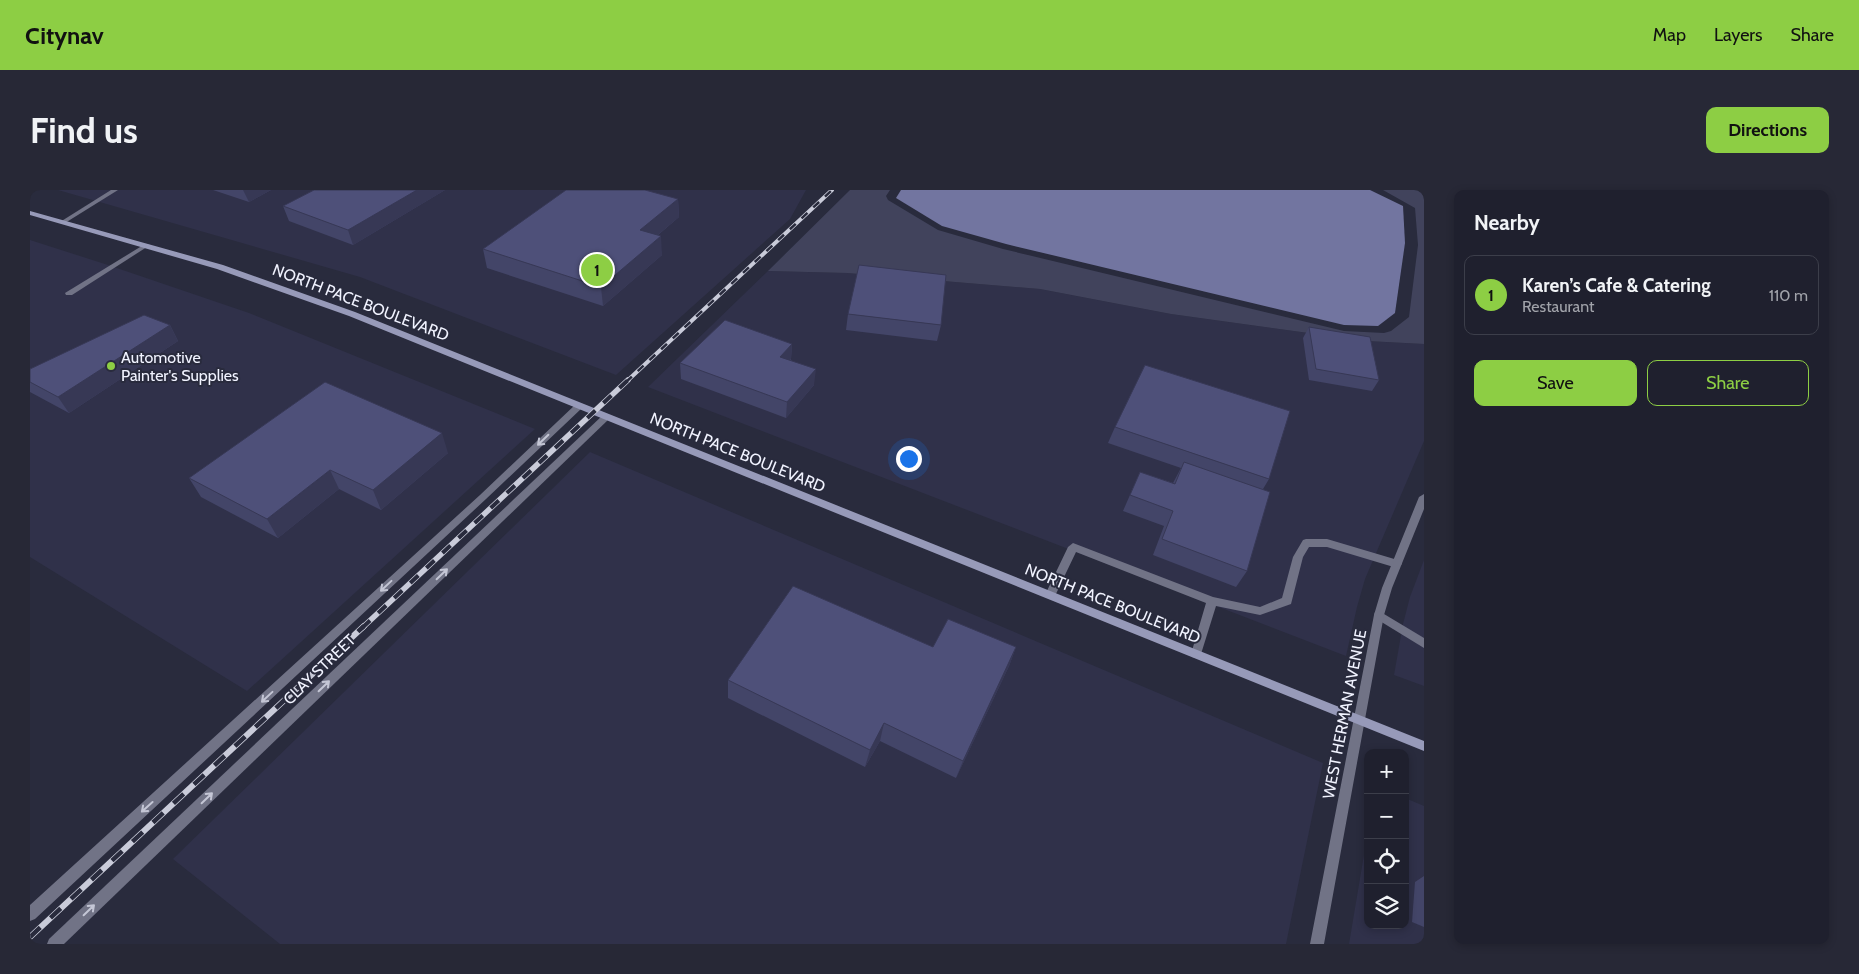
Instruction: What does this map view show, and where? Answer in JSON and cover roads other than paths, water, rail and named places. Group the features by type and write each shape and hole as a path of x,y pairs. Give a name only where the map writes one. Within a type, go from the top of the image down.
{"main road":[{"name":"NORTH PACE BOULEVARD","path":"30,213 220,267 352,314 1424,746"}],"street":[{"path":"63,222 116,190"},
{"path":"70,293 147,245"},
{"name":"CLAY STREET","path":"30,914 483,497 579,406"},
{"name":"CLAY STREET","path":"54,944 606,417"},
{"name":"WEST HERMAN AVENUE","path":"1317,944 1379,615 1424,497"},
{"path":"1050,595 1073,547 1212,601 1260,611 1287,601 1298,557 1306,542 1327,543 1397,564"},
{"path":"1196,654 1212,601"},
{"path":"1379,615 1424,644"}],"railway":[{"path":"626,382 832,190"},
{"path":"362,628 628,380"},
{"path":"30,937 364,626"}],"place":[{"name":"Karen’s Cafe & Catering","path":"597,270"},
{"name":"Automotive Painter's Supplies","path":"111,366"}]}
